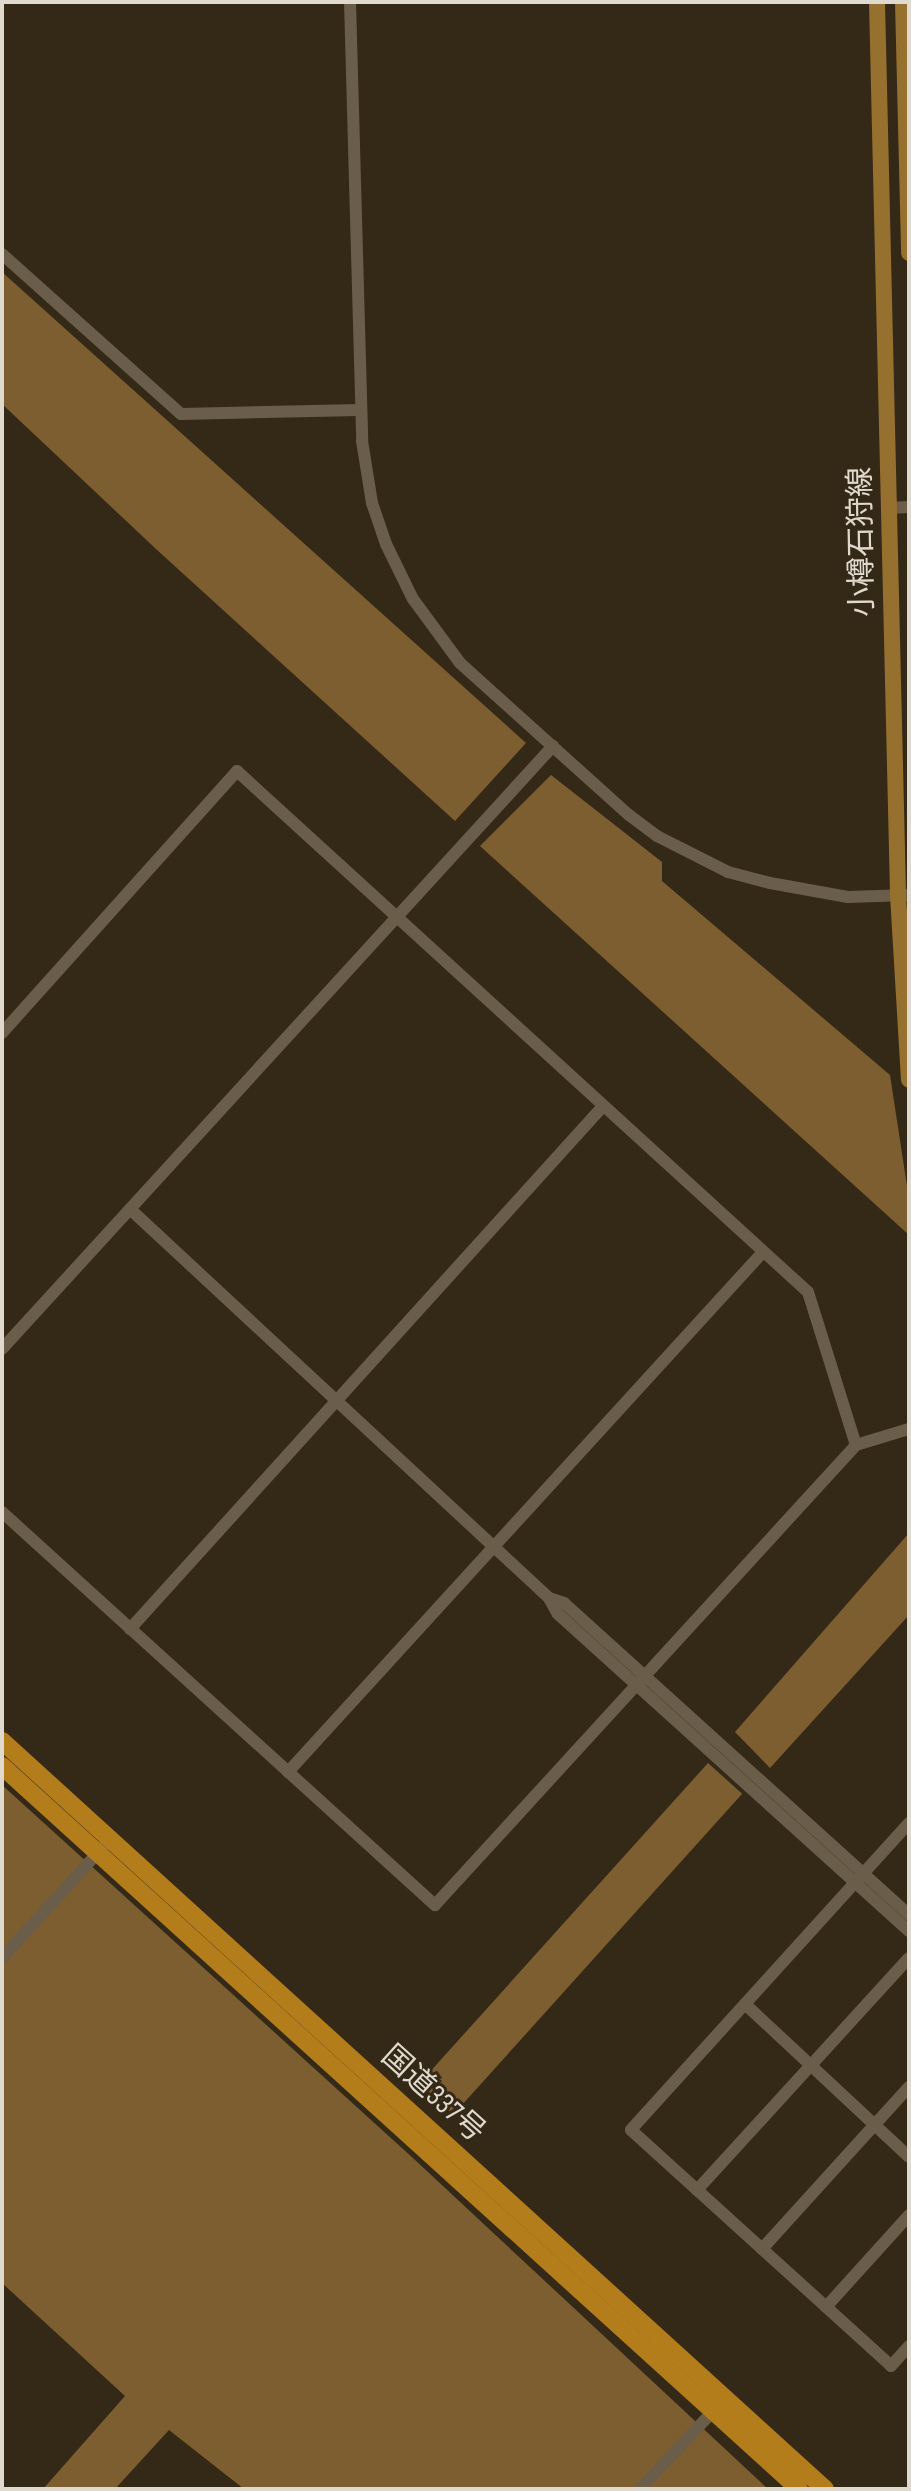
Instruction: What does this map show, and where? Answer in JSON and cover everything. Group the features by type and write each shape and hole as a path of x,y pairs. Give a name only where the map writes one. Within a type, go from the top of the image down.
{"highway":[{"name":"国道337号","path":"2,1741 111,1838 718,2405 799,2489"},
{"name":"国道337号","path":"2,1766 718,2405 825,2489"}],"main road":[{"name":"小樽石狩線","path":"877,2 889,508 909,1080"},
{"path":"903,2 909,253"}],"street":[{"path":"350,2 359,410 372,503 386,544 413,599 460,663 629,815 657,836 728,872 809,892 848,897 904,895"},
{"path":"2,254 181,414 359,410"},
{"path":"889,508 909,507"},
{"path":"2,1349 553,746"},
{"path":"2,1033 237,771 808,1292 814,1303 856,1445"},
{"path":"130,1629 603,1106"},
{"path":"130,1209 549,1598 564,1603 642,1681 859,1878 909,1931"},
{"path":"288,1772 763,1252"},
{"path":"2,1512 435,1905 856,1445 909,1429"},
{"path":"909,1823 631,2130 891,2366 909,2346"},
{"path":"2,1958 111,1838"},
{"path":"859,1878 909,1915"},
{"path":"697,2190 909,1958"},
{"path":"745,2004 909,2157"},
{"path":"762,2249 909,2087"},
{"path":"826,2307 909,2215"},
{"path":"640,2489 718,2405"}],"shaded area":[{"path":"2,272 526,743 455,821 2,404"},
{"path":"551,775 662,862 662,881 890,1075 909,1199 909,1235 480,846"},
{"path":"909,1533 909,1615 770,1768 735,1732"},
{"path":"708,1763 742,1794 453,2115 419,2084"},
{"path":"2,1785 414,2159 768,2489 244,2489 169,2430 115,2489 43,2489 125,2396 2,2283"}]}
